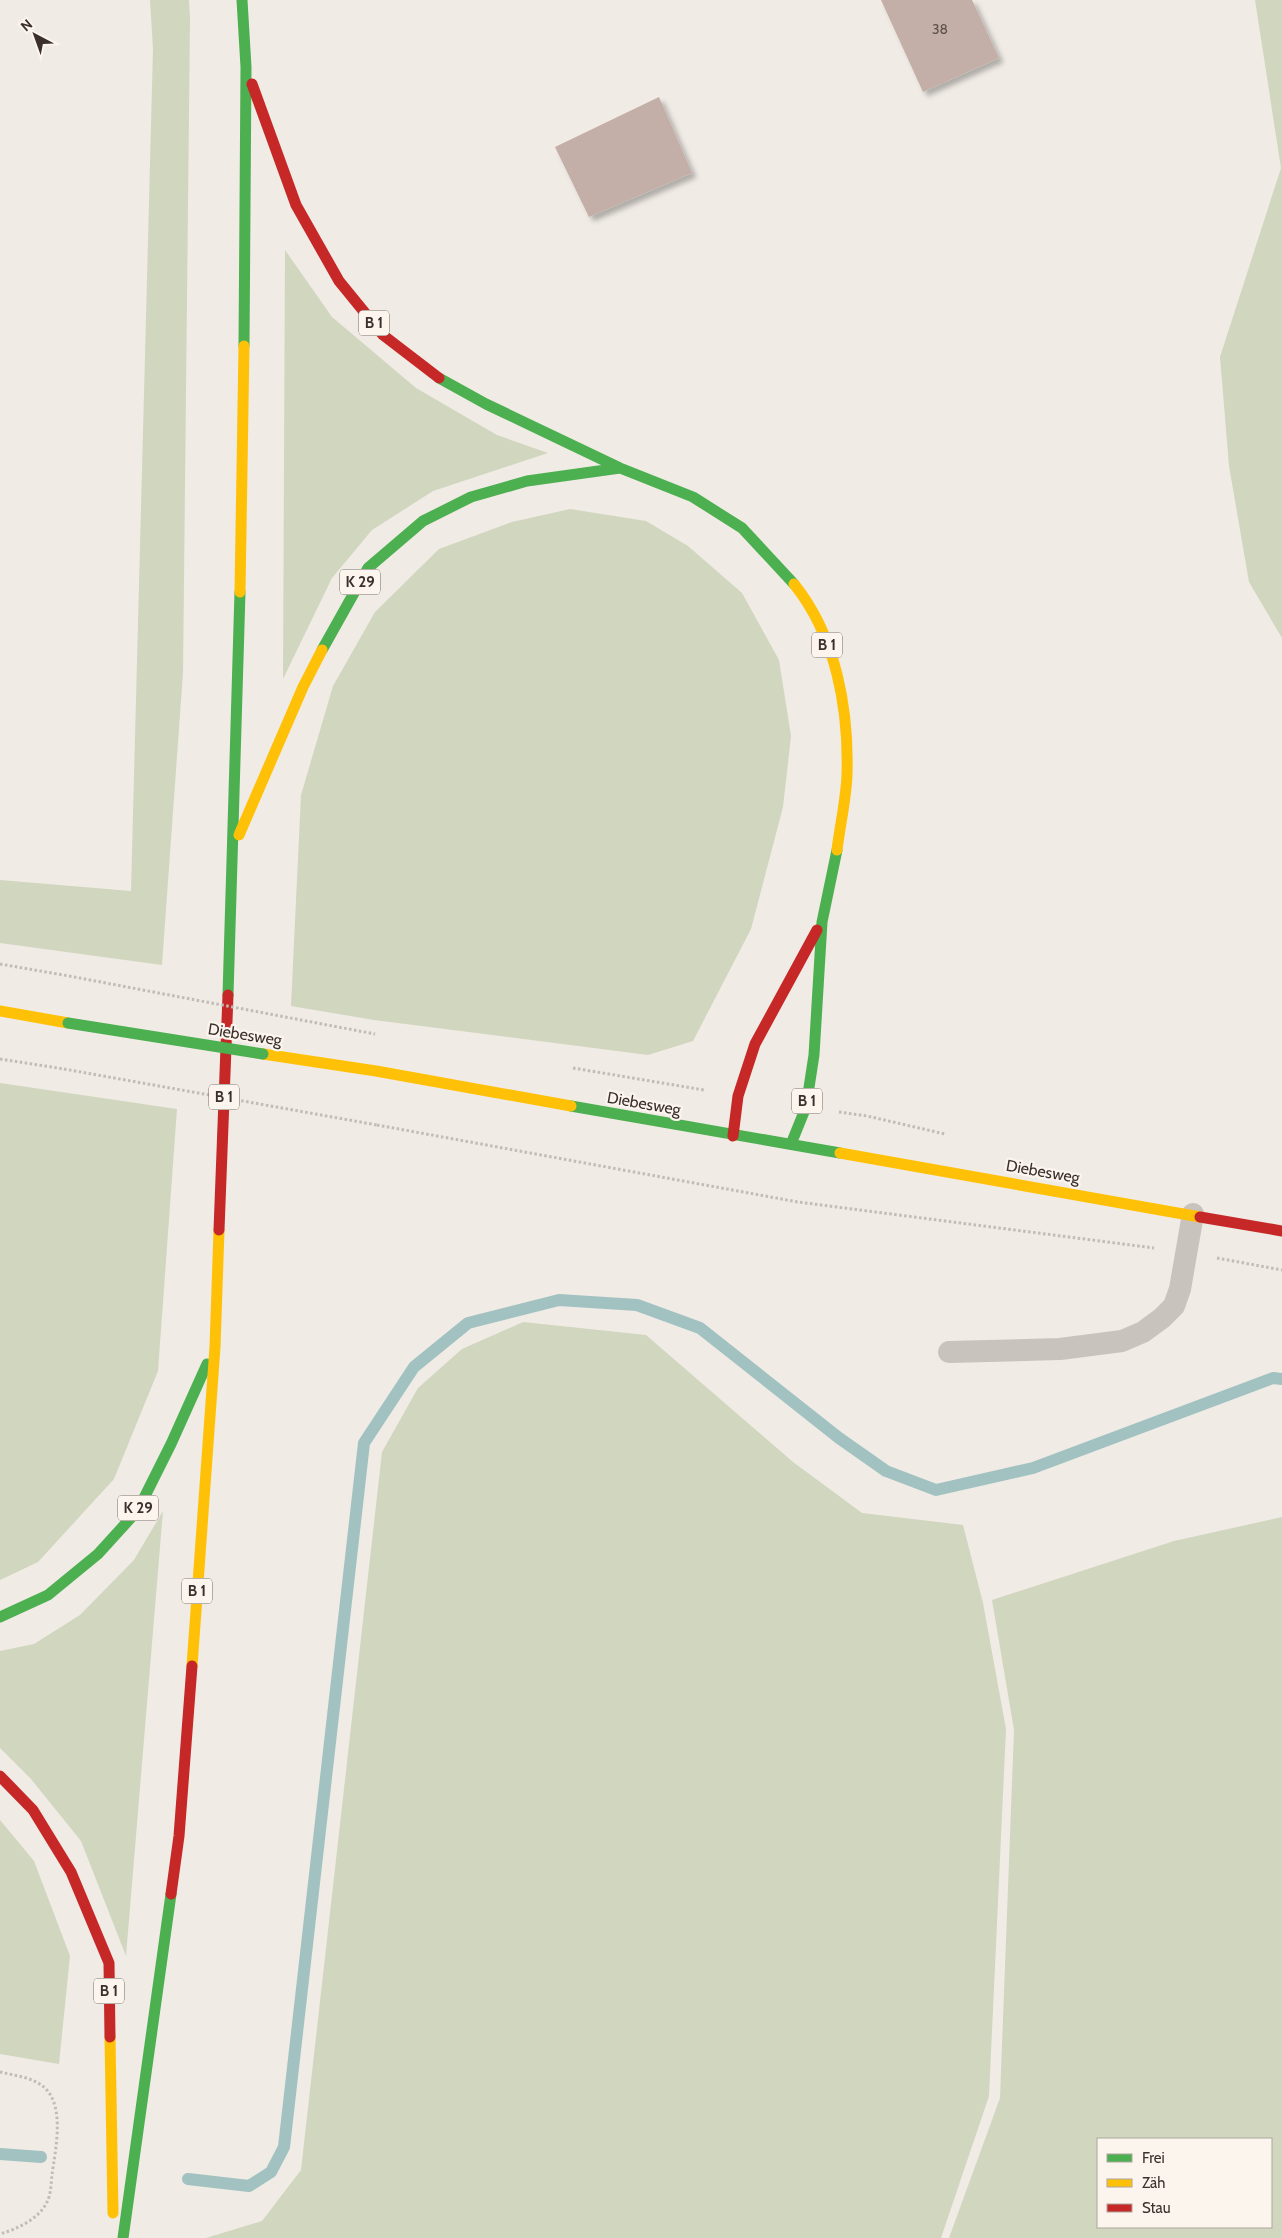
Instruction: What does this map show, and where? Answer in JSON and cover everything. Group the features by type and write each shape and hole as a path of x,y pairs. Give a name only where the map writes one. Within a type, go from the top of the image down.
{"main road":[{"name":"B 1","path":"123,2238 180,1836 215,1347 233,848 244,435 246,67 242,0"},
{"name":"B 1","path":"246,67 296,206 339,281 383,335 439,378 486,404 620,468 693,497 742,528 785,574 816,617 831,655 841,691 846,736 847,776 837,851 822,922 814,1055 806,1107 790,1144"},
{"name":"K 29","path":"233,848 303,687 338,618 368,568 424,521 472,497 527,481 620,468"},
{"name":"B 1","path":"733,1136 738,1096 755,1044 822,922"},
{"name":"Diebesweg","path":"0,1012 376,1071 733,1136 790,1144 1282,1231"},
{"name":"K 29","path":"0,1617 48,1595 98,1554 138,1510 171,1444 215,1347"},
{"name":"B 1","path":"0,1776 33,1810 71,1872 109,1963 114,2238"}],"lane":[{"path":"949,1352 1060,1349 1122,1341 1143,1332 1174,1306 1180,1289 1193,1214"}],"path":[{"path":"0,964 375,1034"},
{"path":"0,1059 64,1068 377,1124 798,1202 1186,1253 1282,1270"},
{"path":"0,2072 35,2080 47,2090 55,2104 58,2133 47,2202 36,2216 23,2225 0,2234"}],"green space":[{"path":"150,0 189,0 190,19 183,673 162,965 0,943 0,880 131,891 153,49"},
{"path":"1255,0 1282,0 1282,638 1249,582 1229,466 1220,357 1281,168"},
{"path":"285,250 332,317 416,388 497,435 548,453 433,491 372,530 332,578 283,679"},
{"path":"570,509 646,521 688,546 742,593 779,660 791,736 783,807 751,929 693,1041 648,1055 374,1020 291,1006 301,795 333,686 375,612 439,549 512,522"},
{"path":"0,1083 177,1109 158,1371 114,1479 38,1562 0,1580"},
{"path":"523,1322 646,1335 793,1462 862,1513 963,1525 983,1603 1006,1729 989,2096 941,2238 206,2238 262,2221 301,2170 382,1452 418,1388 462,1349"},
{"path":"163,1511 126,1956 81,1841 31,1779 0,1748 0,1651 34,1644 80,1615 134,1560"},
{"path":"1282,1517 1282,2238 949,2238 1000,2098 1014,1730 992,1600 1174,1541"},
{"path":"0,1820 34,1861 70,1956 59,2064 0,2054"}],"building":[{"path":"881,0 972,0 999,58 923,92"},
{"path":"659,97 692,173 589,217 555,147"}],"waterway":[{"path":"188,2179 249,2186 271,2172 284,2147 364,1443 414,1367 468,1323 559,1300 637,1305 700,1328 839,1438 886,1471 936,1490 1033,1468 1273,1378 1282,1379"},
{"path":"0,2154 41,2157"}],"traffic: fast":[{"path":"242,0 246,67 244,346"},
{"path":"439,378 486,404 620,468 693,497 742,528 794,584"},
{"path":"322,650 368,568 423,521 471,497 527,481 620,468"},
{"path":"228,995 240,592"},
{"path":"791,1144 806,1107 814,1055 822,922 837,850"},
{"path":"68,1023 263,1054"},
{"path":"571,1106 840,1153"},
{"path":"0,1617 48,1595 98,1554 138,1510 171,1444 207,1364"},
{"path":"123,2238 171,1894"}],"traffic: slow":[{"path":"240,592 244,346"},
{"path":"794,584 820,626 830,650 842,699 847,750 847,775 837,850"},
{"path":"239,835 303,687 322,650"},
{"path":"0,1011 68,1023"},
{"path":"263,1054 376,1071 571,1106"},
{"path":"840,1153 1200,1217"},
{"path":"192,1666 215,1347 219,1230"},
{"path":"110,2037 113,2213"}],"traffic: jam":[{"path":"252,84 296,205 339,281 383,335 439,378"},
{"path":"733,1136 738,1096 755,1044 817,930"},
{"path":"219,1230 228,995"},
{"path":"1200,1217 1282,1231"},
{"path":"171,1894 179,1836 192,1666"},
{"path":"0,1776 33,1810 71,1872 109,1963 110,2037"}]}
